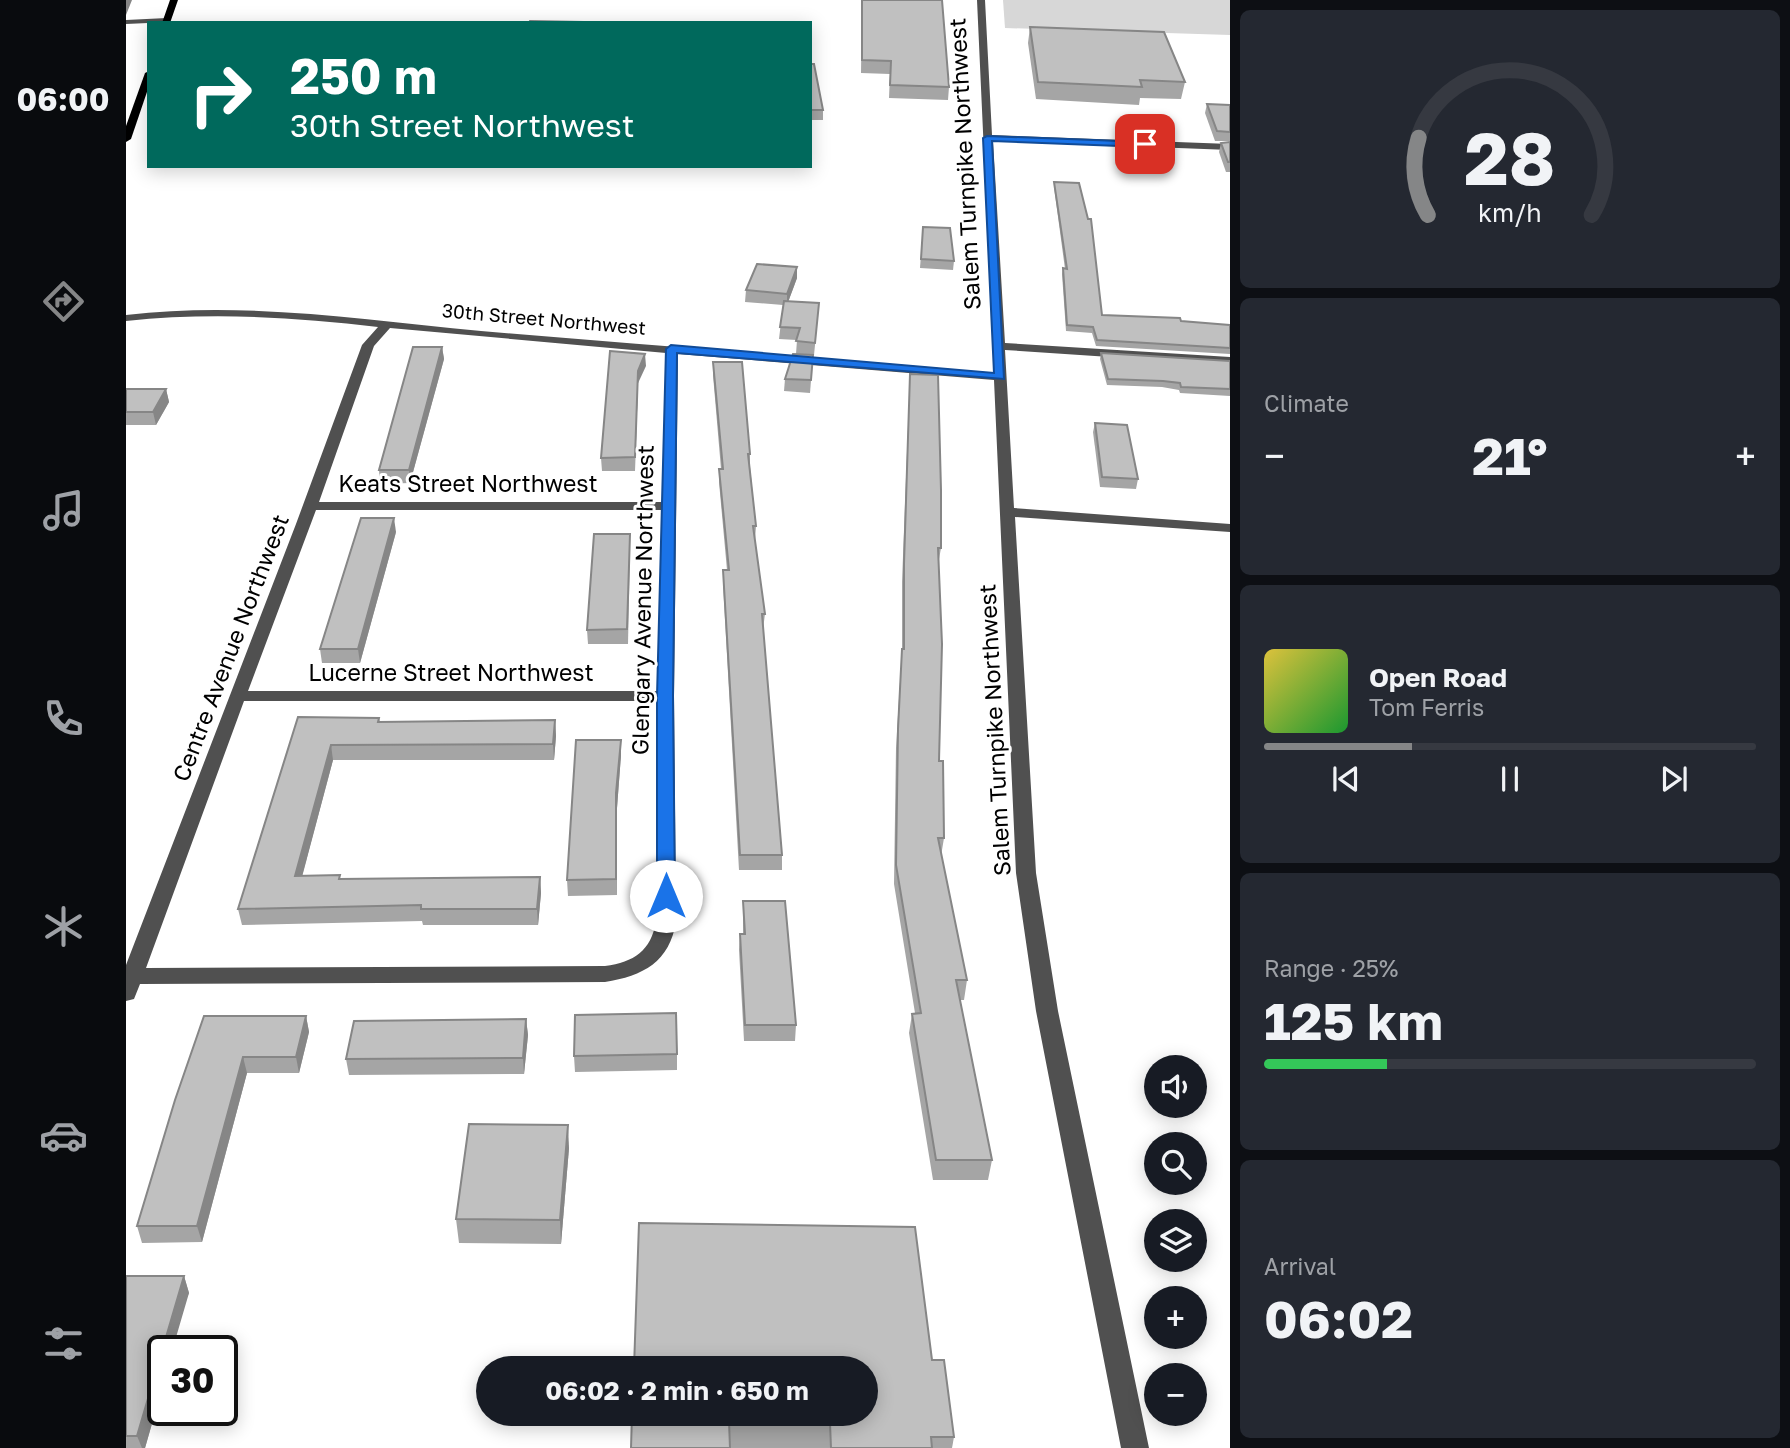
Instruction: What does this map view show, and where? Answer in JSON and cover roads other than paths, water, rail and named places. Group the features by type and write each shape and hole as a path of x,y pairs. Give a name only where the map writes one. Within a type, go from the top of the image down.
{"main road":[{"path":"166,21 174,0"},
{"path":"126,139 147,80"}],"street":[{"name":"Salem Turnpike Northwest","path":"981,0 1026,873 1047,1011 1135,1448"},
{"path":"126,22 147,21"},
{"path":"987,138 1230,147"},
{"name":"30th Street Northwest","path":"126,318 223,312 293,315 1000,377"},
{"name":"Centre Avenue Northwest","path":"129,984 368,345 386,325"},
{"path":"999,346 1230,360"},
{"name":"Glengary Avenue Northwest","path":"129,984 605,974 640,965 656,953 665,938 666,921 665,696 671,349"},
{"name":"Keats Street Northwest","path":"309,506 669,506"},
{"path":"1007,512 1230,528"},
{"name":"Lucerne Street Northwest","path":"237,696 665,696"}]}
